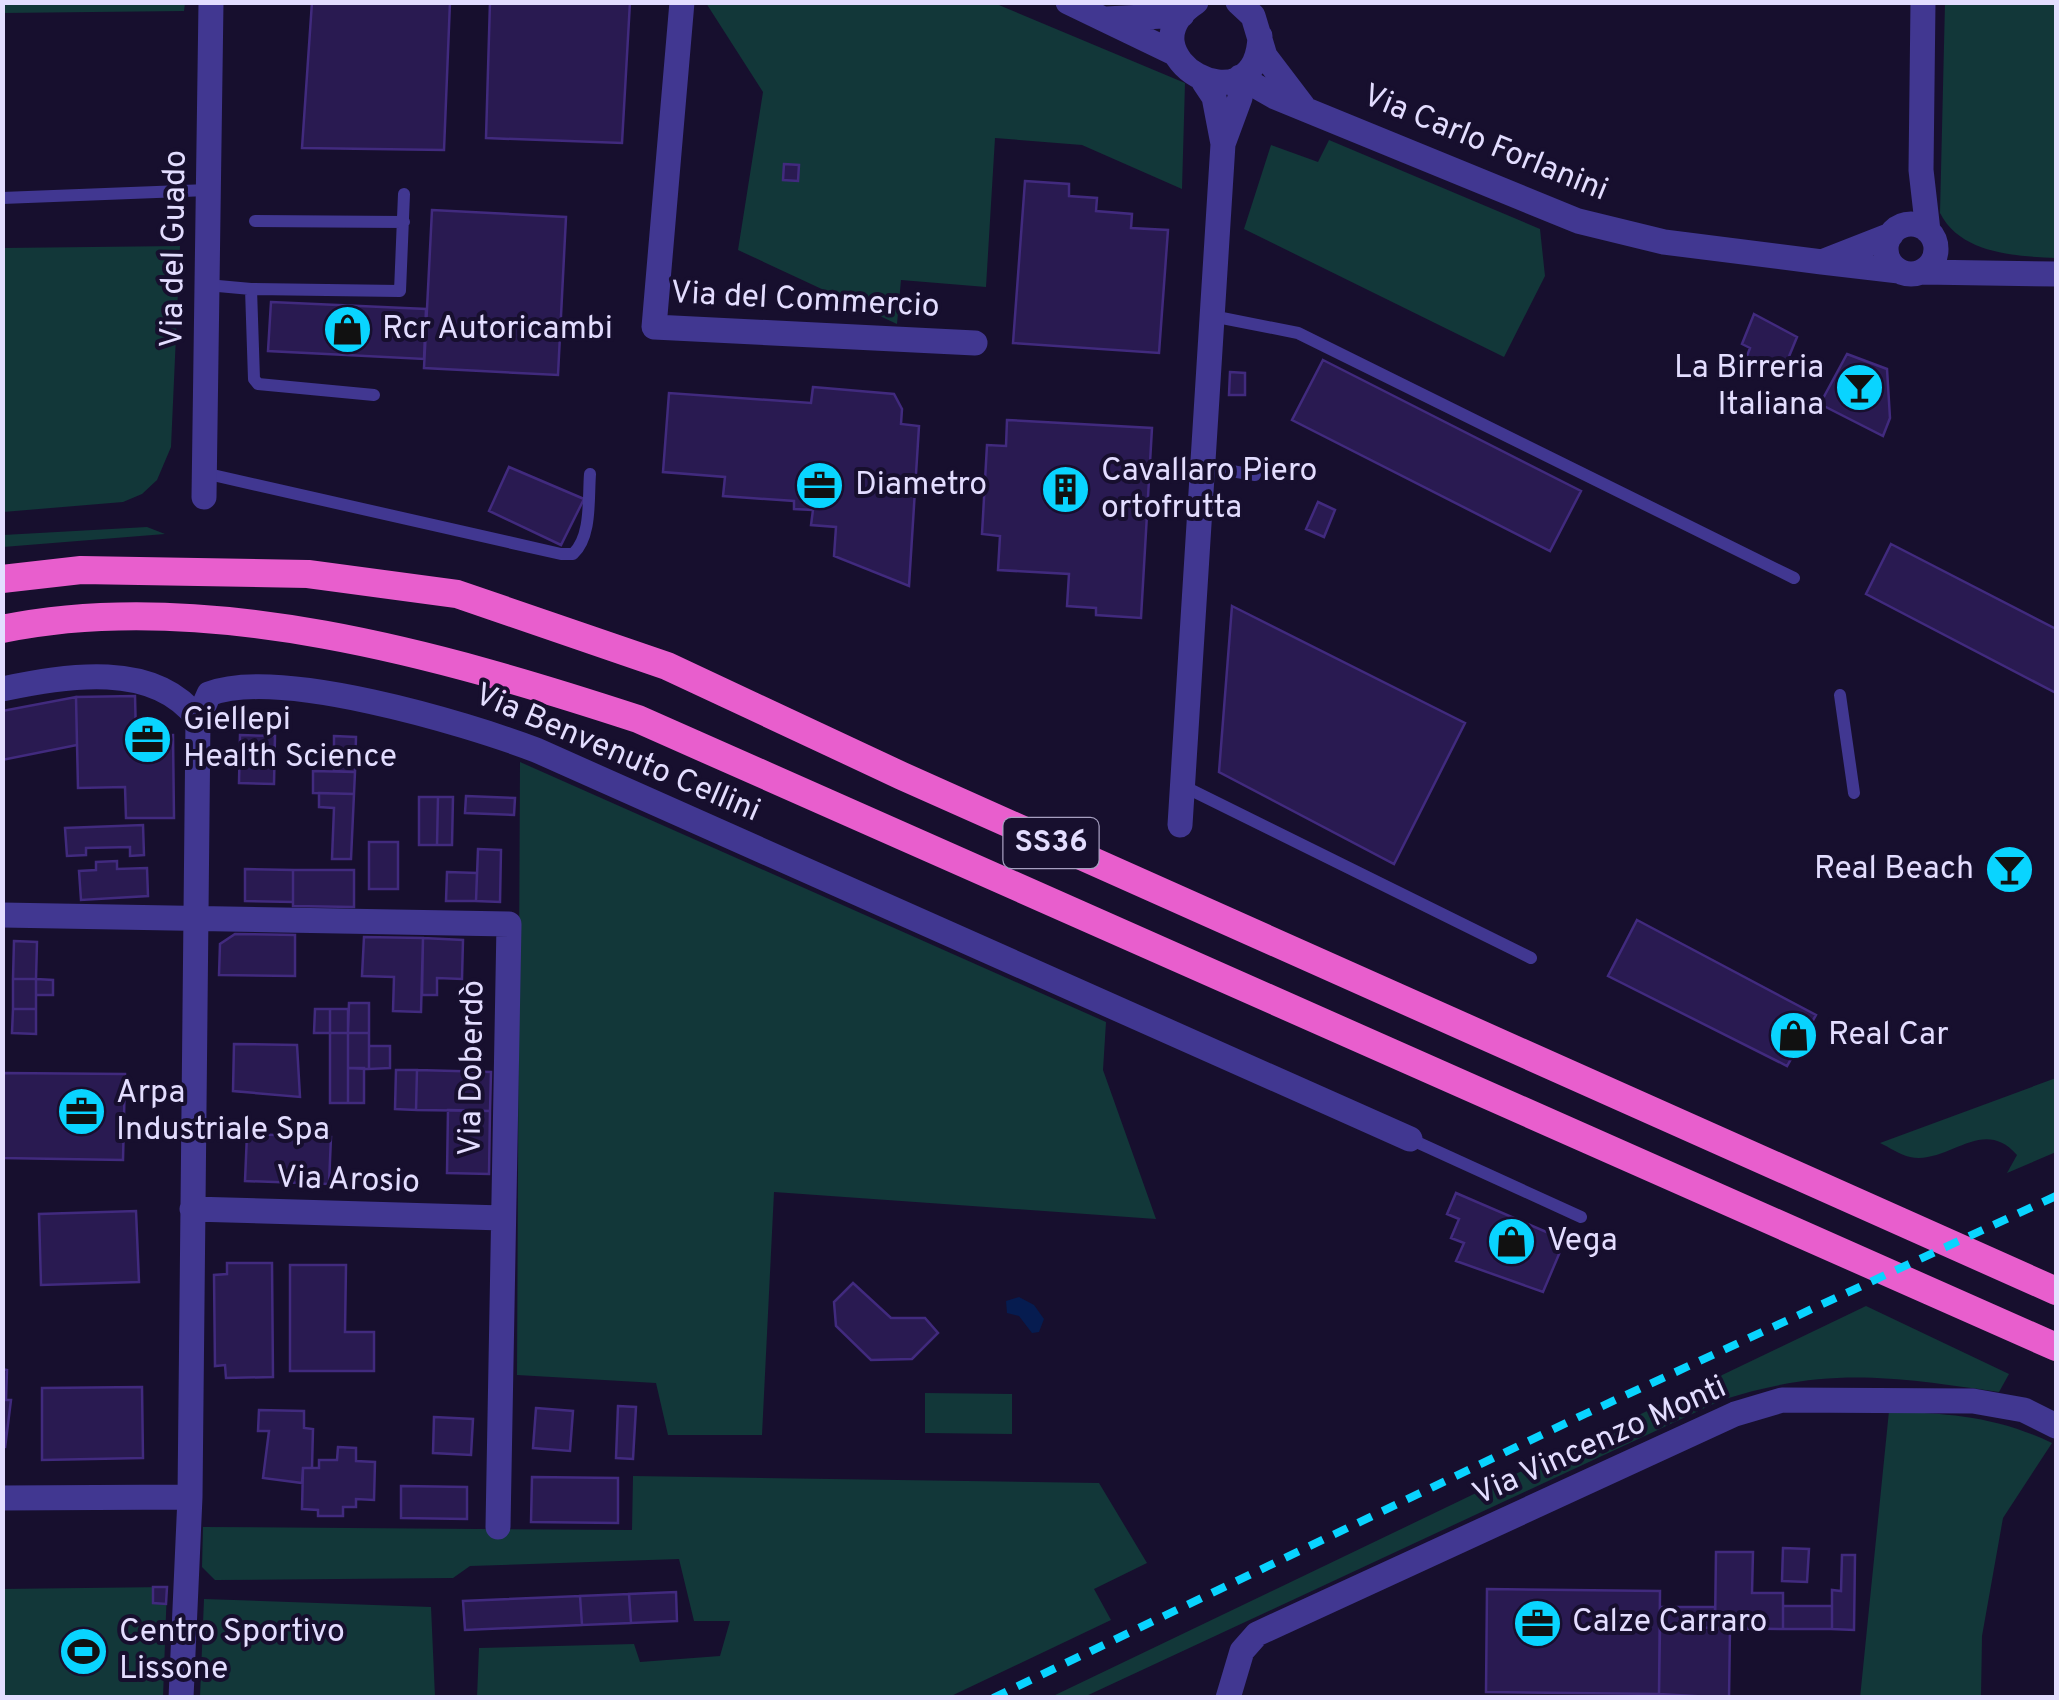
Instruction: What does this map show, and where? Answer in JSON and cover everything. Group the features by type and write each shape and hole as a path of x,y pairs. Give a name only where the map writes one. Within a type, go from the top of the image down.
{"highway":[{"name":"SS36","path":"2,579 81,570 308,574 457,594 667,666 938,792 2056,1291"},
{"name":"SS36","path":"2,629 61,619 112,618 211,620 290,630 495,672 638,719 2056,1347"}],"street":[{"name":"Via del Guado","path":"204,485 210,2"},
{"name":"Via del Commercio","path":"682,2 654,328 975,343"},
{"path":"1068,2 1176,54 1192,76 1204,82 1216,84 1240,76 1253,63 1260,36"},
{"path":"1921,170 1886,251 1910,271 1933,260 1921,170 1923,2"},
{"name":"Via Carlo Forlanini","path":"1243,4 1260,36 1265,56 1304,106"},
{"path":"1106,19 1189,9"},
{"path":"1176,54 1174,34 1189,9"},
{"path":"1222,144 1240,98 1240,76"},
{"name":"Via Carlo Forlanini","path":"1240,76 1275,97 1578,221 1664,242 1910,271 2056,274"},
{"path":"1180,826 1222,144 1214,98 1204,82"},
{"path":"1894,232 1913,224 1930,234"},
{"name":"Via Carlo Forlanini","path":"1822,262 1894,232"},
{"name":"Via Carlo Forlanini","path":"1930,234 1970,262 2000,271"},
{"path":"2,689 50,679 146,682 187,705 198,719 190,1497 182,1698"},
{"name":"Via Benvenuto Cellini","path":"198,719 210,694 235,684 388,705 470,724 1410,1139"},
{"path":"2,915 196,918"},
{"name":"Via Doberdò","path":"196,918 509,924 498,1527"},
{"name":"Via Arosio","path":"192,1209 502,1218"},
{"name":"Via Vincenzo Monti","path":"1228,1698 1242,1651 1258,1634 1735,1414 1782,1400 1973,1401 2024,1410 2056,1426"},
{"path":"2,1498 190,1497"}],"lane":[{"path":"2,198 208,190"},
{"path":"207,284 251,289 400,291 404,194"},
{"path":"255,220 404,222"},
{"path":"251,289 254,380 258,384 374,395"},
{"path":"1212,316 1298,333 1794,578"},
{"path":"1202,466 1254,476"},
{"path":"204,485 573,554 587,524 590,474"},
{"path":"1840,696 1854,793"},
{"path":"1182,786 1531,958"},
{"path":"1410,1139 1581,1217"}],"green space":[{"path":"185,2 184,11 3,13 2,3"},
{"path":"706,3 994,3 1185,83 1182,189 1082,145 995,138 986,287 901,280 897,324 738,250 763,92"},
{"path":"1945,3 2056,3 2056,258 2007,254 1975,245 1949,227 1940,213"},
{"path":"1329,140 1540,229 1545,276 1504,357 1244,229 1271,145 1318,162"},
{"path":"180,246 171,447 157,480 142,494 123,502 3,512 3,248"},
{"path":"147,527 165,534 3,547 3,535"},
{"path":"520,762 1106,1022 1103,1070 1156,1219 774,1192 762,1435 668,1435 656,1383 517,1375"},
{"path":"2056,1078 2056,1152 2007,1173 2017,1155 2004,1144 1991,1140 1978,1140 1924,1158 1906,1156 1880,1143"},
{"path":"1866,1306 2009,1374 1999,1392 1860,1378 1795,1382 1722,1400 1084,1697 1051,1697"},
{"path":"925,1393 1012,1394 1012,1434 925,1433"},
{"path":"1889,1411 1972,1418 2011,1427 2052,1443 2003,1518 1982,1636 1981,1697 1860,1698"},
{"path":"633,1476 1099,1483 1147,1563 1094,1589 1111,1620 949,1697 477,1698 479,1648 634,1644 640,1662 720,1656 730,1621 694,1621 679,1559 470,1566 453,1578 215,1580 202,1567 203,1527 632,1530"},
{"name":"Centro Sportivo Lissone","path":"167,1587 163,1697 3,1697 2,1589"},
{"path":"204,1599 431,1607 435,1697 200,1697"}],"water":[{"path":"1019,1297 1034,1305 1044,1319 1039,1332 1032,1333 1019,1316 1007,1313 1006,1301"}],"building":[{"path":"312,2 450,2 444,150 302,148"},
{"path":"490,2 630,2 622,143 486,138"},
{"path":"784,164 799,165 798,181 783,180"},
{"path":"1025,181 1069,184 1069,196 1097,198 1096,211 1132,214 1131,228 1168,230 1159,353 1013,343"},
{"path":"432,210 566,217 558,375 424,368"},
{"name":"Rcr Autoricambi","path":"271,302 426,309 424,359 268,351"},
{"path":"1754,314 1797,337 1783,371 1747,356 1750,348 1742,344"},
{"name":"La Birreria Italiana","path":"1847,354 1887,369 1890,418 1883,436 1820,404"},
{"path":"1323,360 1581,491 1550,551 1292,420"},
{"path":"1230,372 1245,373 1245,395 1229,395"},
{"name":"Diametro","path":"813,387 894,394 902,409 901,424 919,426 909,586 834,556 836,527 811,525 813,510 794,509 794,501 723,496 725,477 663,472 669,393 811,403"},
{"name":"Cavallaro Piero ortofrutta","path":"1007,420 1152,428 1141,618 1096,615 1096,608 1067,606 1069,574 998,570 1000,536 982,534 987,445 1006,446"},
{"path":"509,467 584,499 561,545 489,511"},
{"path":"1318,502 1335,510 1324,537 1306,529"},
{"path":"1891,544 2056,629 2056,693 1866,594"},
{"path":"1232,606 1465,723 1394,864 1219,772"},
{"path":"135,696 136,736 173,735 174,818 126,818 125,787 78,788 76,697"},
{"path":"76,697 77,745 2,760 2,711"},
{"path":"240,735 275,736 274,784 239,783"},
{"path":"334,736 356,737 355,772 334,771"},
{"path":"313,771 355,772 354,794 313,793"},
{"path":"319,793 354,794 351,859 332,859 334,808 319,807"},
{"path":"466,796 515,798 514,815 465,813"},
{"path":"419,797 438,797 437,845 419,845"},
{"path":"438,797 453,797 452,845 437,845"},
{"path":"143,825 144,855 130,856 130,847 86,848 86,855 67,856 65,828"},
{"path":"369,842 398,842 398,889 369,889"},
{"path":"478,849 501,850 500,902 476,901"},
{"path":"117,861 117,869 147,868 148,896 81,900 79,871 96,870 96,862"},
{"path":"245,869 293,870 293,902 245,901"},
{"path":"293,870 354,870 354,907 293,906"},
{"path":"447,872 477,873 476,901 446,901"},
{"path":"1637,920 1816,1015 1787,1066 1608,976"},
{"path":"235,934 295,935 295,976 219,975 220,944"},
{"path":"364,937 423,938 421,1012 393,1011 394,977 362,976"},
{"path":"423,938 463,940 462,979 437,978 437,995 422,995"},
{"path":"14,941 37,942 36,979 13,979"},
{"path":"13,979 36,979 36,1009 13,1009"},
{"path":"36,979 53,980 53,995 36,995"},
{"path":"349,1003 369,1003 369,1033 348,1033"},
{"path":"13,1009 36,1009 36,1034 12,1033"},
{"path":"315,1009 330,1009 330,1033 314,1033"},
{"path":"330,1009 348,1009 348,1033 330,1033"},
{"path":"330,1033 348,1033 348,1103 330,1103"},
{"path":"348,1033 369,1033 369,1069 348,1068"},
{"path":"234,1044 297,1045 300,1097 233,1091"},
{"path":"369,1046 390,1046 390,1068 369,1069"},
{"path":"348,1068 364,1068 364,1103 348,1103"},
{"path":"396,1070 417,1070 416,1110 395,1109"},
{"path":"417,1070 491,1072 490,1111 416,1110"},
{"path":"2,1073 125,1074 123,1160 2,1158"},
{"path":"448,1110 490,1111 489,1174 447,1173"},
{"path":"247,1134 331,1137 329,1184 245,1181"},
{"name":"Vega","path":"1456,1193 1565,1240 1543,1292 1456,1261 1464,1243 1451,1238 1459,1219 1447,1214"},
{"path":"136,1211 139,1282 41,1285 39,1214"},
{"path":"227,1263 272,1263 273,1377 226,1378 225,1365 215,1366 214,1275 227,1274"},
{"path":"290,1265 346,1265 345,1332 374,1332 374,1371 290,1371"},
{"path":"853,1283 891,1318 925,1318 938,1333 912,1359 871,1360 836,1326 834,1302"},
{"path":"2,1369 7,1370 6,1400 11,1400 5,1448"},
{"path":"142,1387 143,1458 42,1460 42,1388"},
{"path":"618,1406 636,1407 633,1459 616,1458"},
{"path":"536,1408 573,1411 570,1451 533,1448"},
{"path":"259,1410 304,1411 304,1428 313,1429 312,1468 303,1468 302,1483 263,1478 269,1431 258,1431"},
{"path":"434,1417 473,1419 471,1455 433,1453"},
{"path":"338,1447 356,1448 356,1461 375,1462 374,1500 356,1499 356,1507 343,1507 343,1516 318,1516 318,1510 302,1509 303,1468 319,1468 319,1460 337,1460"},
{"path":"532,1477 618,1478 618,1523 531,1522"},
{"path":"401,1486 467,1487 467,1519 401,1518"},
{"path":"1783,1548 1809,1549 1807,1582 1782,1581"},
{"path":"1716,1552 1753,1552 1752,1593 1783,1593 1783,1629 1715,1628"},
{"path":"1842,1555 1855,1555 1854,1630 1832,1629 1832,1590 1841,1591"},
{"path":"153,1587 167,1587 166,1604 153,1603"},
{"path":"1487,1589 1660,1591 1659,1694 1486,1692"},
{"path":"676,1592 677,1621 631,1623 629,1594"},
{"path":"629,1594 631,1623 582,1625 580,1596"},
{"path":"580,1596 582,1625 465,1630 463,1601"},
{"path":"1783,1606 1832,1606 1832,1629 1783,1629"},
{"path":"1660,1607 1715,1607 1715,1628 1660,1627"},
{"path":"1660,1627 1730,1628 1729,1698 1659,1694"}],"railway":[{"path":"993,1698 1585,1414 2056,1196"}],"place":[{"name":"Rcr Autoricambi","path":"347,330"},
{"name":"La Birreria Italiana","path":"1859,387"},
{"name":"Diametro","path":"820,486"},
{"name":"Cavallaro Piero ortofrutta","path":"1066,490"},
{"name":"Giellepi Health Science","path":"148,739"},
{"name":"Real Beach","path":"2009,870"},
{"name":"Real Car","path":"1793,1036"},
{"name":"Arpa Industriale Spa","path":"81,1112"},
{"name":"Vega","path":"1512,1242"},
{"name":"Calze Carraro","path":"1537,1623"},
{"name":"Centro Sportivo Lissone","path":"84,1651"}]}
